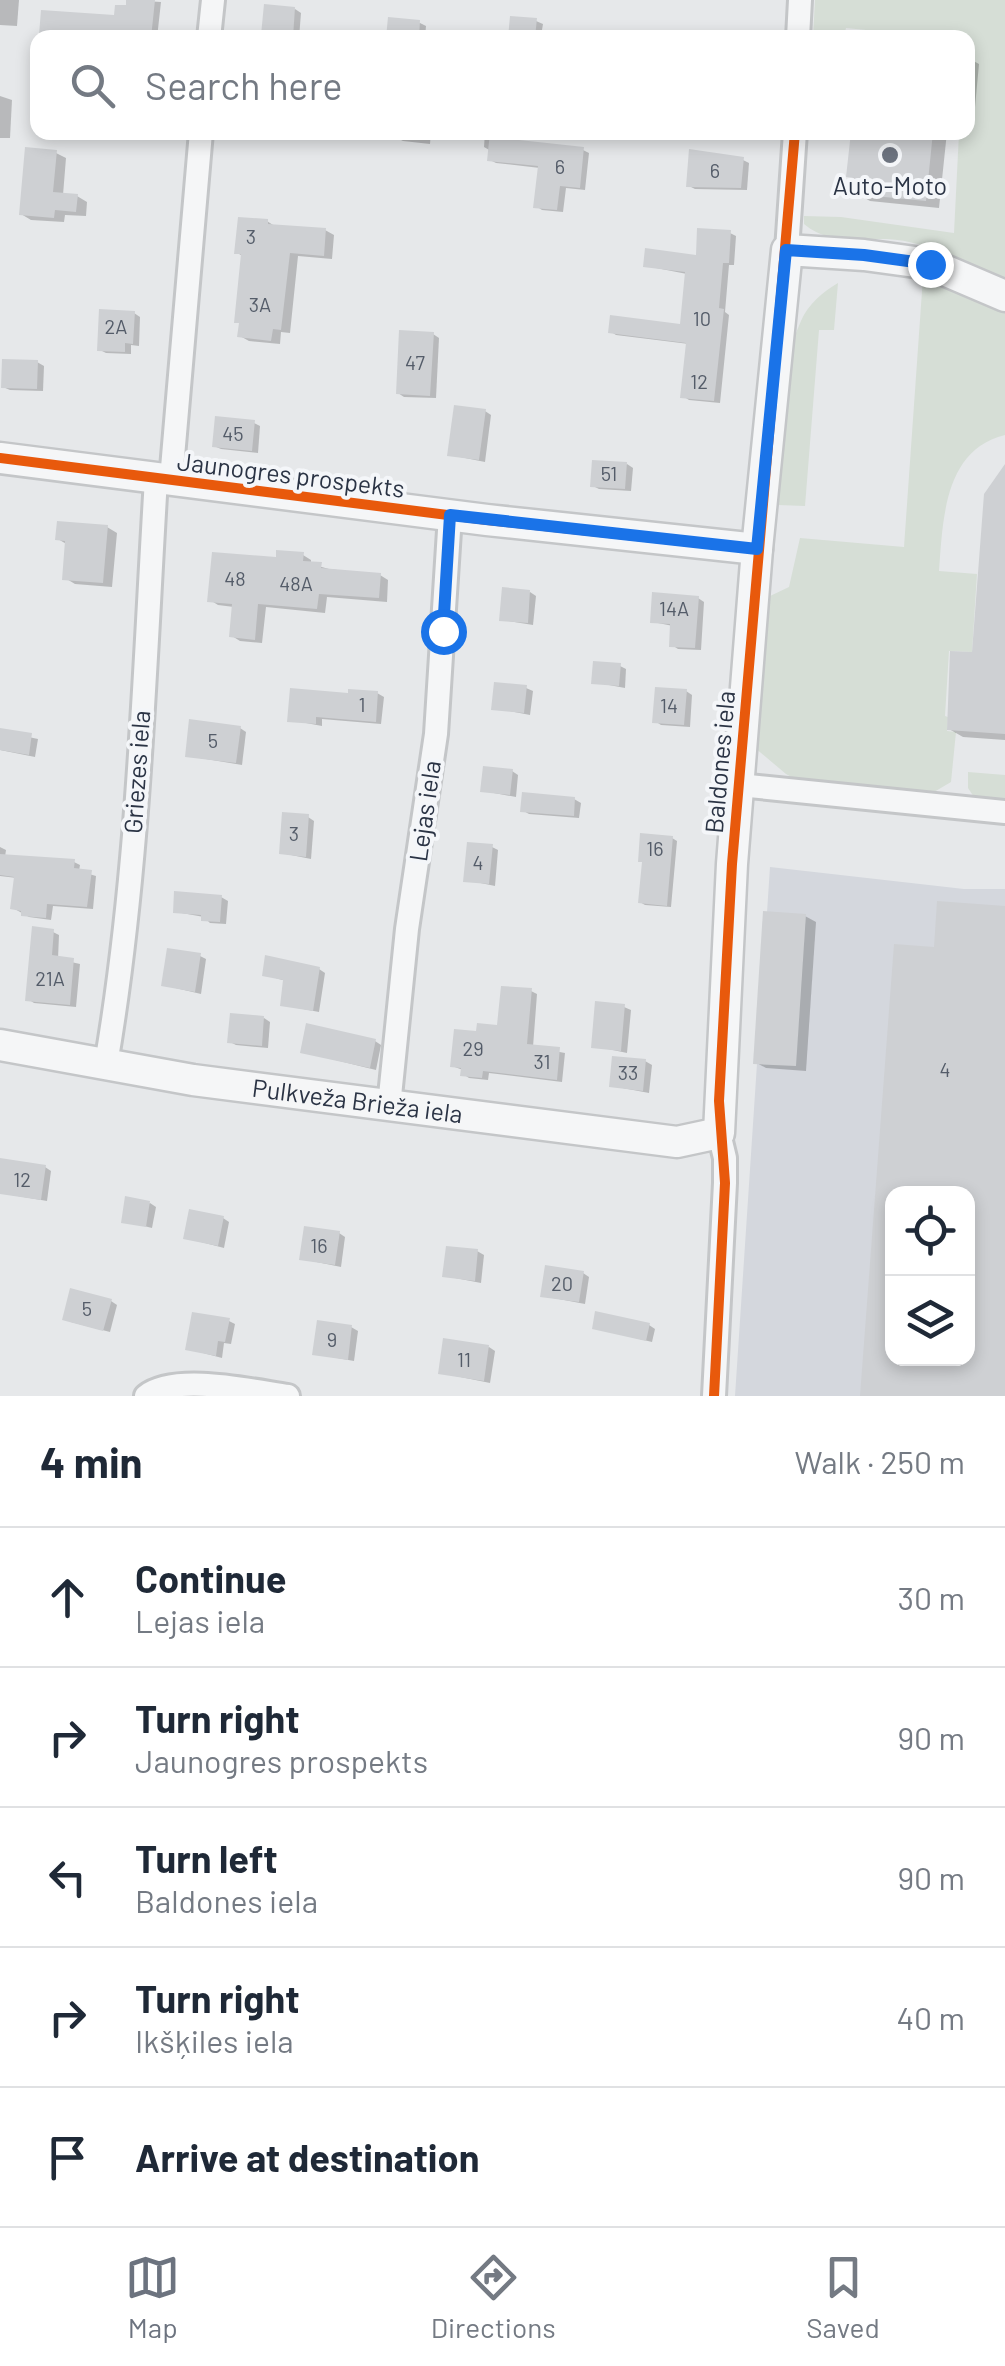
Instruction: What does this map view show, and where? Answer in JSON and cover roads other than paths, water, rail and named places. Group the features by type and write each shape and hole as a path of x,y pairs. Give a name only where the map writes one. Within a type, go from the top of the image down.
{"street":[{"path":"210,30 212,0"},
{"path":"798,30 800,0"},
{"name":"Griezes iela","path":"106,1064 120,982 164,480 200,140"},
{"name":"Baldones iela","path":"714,1396 726,1183 719,1133 732,864 793,140"},
{"path":"786,250 930,264 1005,296"},
{"name":"Jaunogres prospekts","path":"0,458 757,549"},
{"name":"Lejas iela","path":"389,1106 408,929 436,734 450,515"},
{"path":"739,785 1005,812"},
{"name":"Pulkveža Brieža iela","path":"0,1046 389,1106 676,1142 719,1133"},
{"path":"146,1396 155,1389 183,1385 288,1396"}],"place":[{"name":"Auto-Moto","path":"890,155"}]}
